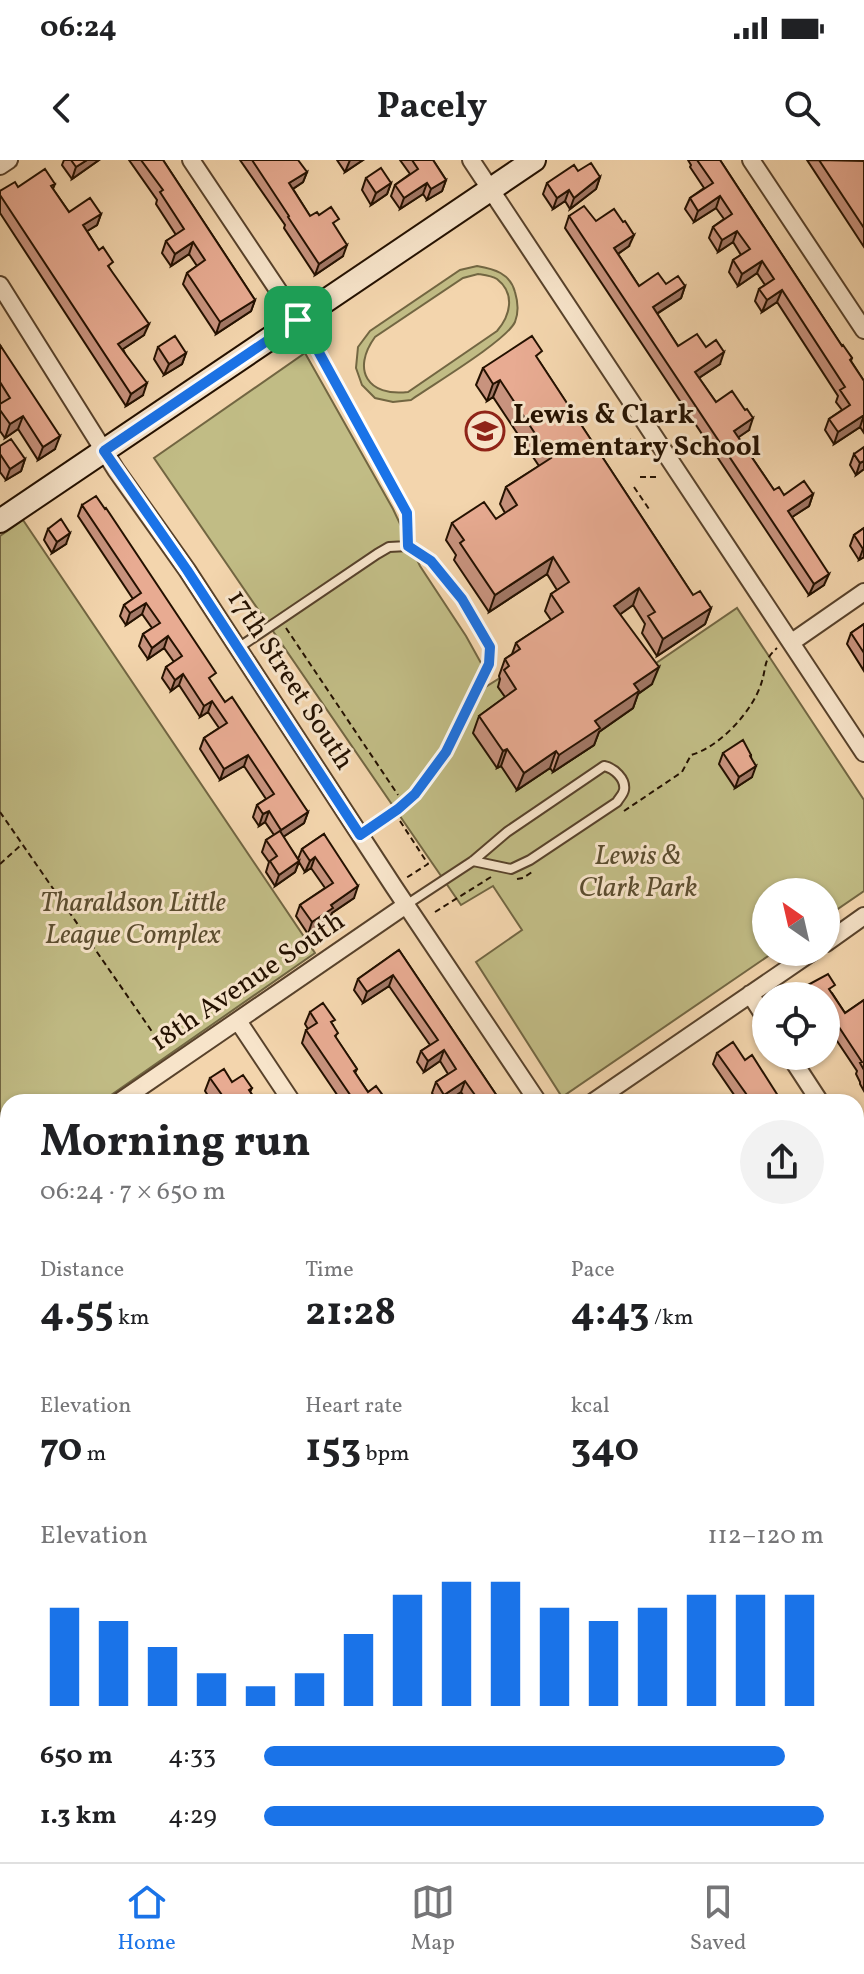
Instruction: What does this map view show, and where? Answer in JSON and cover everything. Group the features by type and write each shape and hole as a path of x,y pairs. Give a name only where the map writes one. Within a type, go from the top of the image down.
{"street":[{"path":"0,166 9,160"},
{"path":"191,160 298,320"},
{"path":"471,160 864,753"},
{"path":"1,520 534,160"},
{"path":"751,160 864,330"},
{"name":"17th Street South","path":"0,285 104,451 187,570 533,1094"},
{"path":"792,642 864,592"},
{"name":"18th Avenue South","path":"131,1094 406,905"},
{"path":"840,933 864,916"},
{"path":"605,1094 791,966"},
{"path":"238,1021 287,1094"},
{"path":"799,1070 815,1094"}],"lane":[{"path":"298,320 311,338 407,513 408,546"},
{"path":"238,648 389,547 408,546 431,561 462,599 490,647 489,664 446,752 415,794 360,835"},
{"path":"406,905 473,861 507,832 604,766 611,767 619,775 624,790 617,802 530,860 511,869 473,861"}],"path":[{"path":"625,453 631,439"},
{"path":"640,477 656,477"},
{"path":"634,487 649,509"},
{"path":"281,620 398,796 398,819 428,864 403,881"},
{"path":"0,812 162,1046"},
{"path":"0,864 21,844"}],"green space":[{"path":"477,266 505,276 513,286 517,300 515,322 484,351 411,400 393,402 375,398 362,385 356,368 358,347 370,331 460,270","holes":["478,274 497,279 507,291 508,312 497,331 408,392 383,390 374,385 364,370 364,360 375,337 463,278"]},
{"name":"Lewis & Clark Park","path":"305,353 393,509 420,566 486,672 487,686 500,678 503,683 498,687 506,698 497,768 504,764 517,790 550,768 553,772 594,745 589,738 643,672 737,608 864,800 864,891 840,907 840,878 752,878 754,966 566,1094 560,1094 476,962 522,930 493,886 461,905 154,458"},
{"name":"Tharaldson Little League Complex","path":"23,520 315,953 112,1094 0,1094 0,536"}],"building":[{"path":"71,160 87,160 76,167"},
{"path":"141,160 163,160 255,300 220,322 187,273 205,260 193,242 175,254 166,241 184,229 160,192 163,190"},
{"path":"252,160 298,160 307,172 289,183 310,216 317,212 319,215 331,207 339,219 333,223 347,245 319,264"},
{"path":"412,160 433,160 446,180 431,189 427,183 404,198 395,185 418,169"},
{"path":"697,160 720,160 852,358 850,360 864,381 864,415 838,432 829,419 850,405 840,390 845,387 782,290 767,300 759,289 774,279 762,261 742,274 733,260 750,249 737,231 722,240 713,227 732,214 720,196 698,211 690,198 713,183"},
{"path":"819,160 864,161 864,228"},
{"path":"591,163 600,177 574,198 569,190 557,198 547,183 574,165 578,171"},
{"path":"381,168 391,183 376,193 366,178"},
{"path":"45,169 55,184 51,186 69,212 90,198 101,214 83,225 99,250 103,247 113,262 108,266 149,324 118,344 147,383 131,394 0,195 0,191 15,182 18,187"},
{"path":"584,206 596,221 614,209 625,221 634,235 614,248 639,286 658,273 666,284 678,276 685,286 653,307 678,346 697,334 706,347 716,340 724,352 695,372 716,402 732,391 747,409 753,418 734,431 774,490 779,487 784,495 804,481 813,494 788,511 829,574 814,584 569,216"},
{"path":"175,336 186,353 169,364 158,347"},
{"path":"532,336 542,351 536,356 693,595 700,591 711,608 663,639 648,616 655,612 639,588 614,606 659,667 634,684 639,691 595,721 600,728 559,755 556,751 524,773 507,749 503,751 479,716 516,689 504,670 509,666 505,659 520,649 516,643 563,612 551,594 569,582 553,557 495,595 460,543 464,540 452,523 484,502 496,519 517,505 506,487 551,458 500,380 493,384 483,368"},
{"path":"0,345 60,436 43,447 23,416 10,424 0,410 0,404 10,398 0,382"},
{"path":"11,439 25,459 10,469 0,454 0,446"},
{"path":"864,447 864,461 860,463 854,454"},
{"path":"96,496 216,673 209,678 225,702 232,697 308,812 281,830 269,811 263,814 257,805 274,794 248,755 224,769 204,738 227,723 212,701 204,706 183,674 175,680 166,667 182,656 168,636 152,648 143,634 160,623 146,603 130,613 124,605 141,593 82,505"},
{"path":"61,519 70,533 57,542 48,529"},
{"path":"864,528 864,548 863,549 854,535"},
{"path":"864,624 864,653 851,633"},
{"path":"743,740 756,766 739,777 723,753"},
{"path":"280,831 299,861 279,875 270,861 277,856 266,840"},
{"path":"324,834 358,886 312,922 300,905 333,883 315,857 310,861 302,849"},
{"path":"399,950 496,1094 474,1094 465,1081 443,1094 436,1082 456,1069 444,1050 428,1061 421,1051 438,1040 393,975 367,992 358,979"},
{"path":"828,974 833,982 813,982"},
{"path":"864,1000 864,1070 840,1029 840,1006 845,1013"},
{"path":"323,1003 335,1020 331,1022 338,1033 335,1036 357,1069 354,1071 368,1092 376,1086 382,1094 350,1094 306,1030 317,1023 310,1012"},
{"path":"733,1042 745,1060 752,1055 752,1070 762,1070 777,1094 746,1094 717,1053"},
{"path":"224,1069 232,1082 243,1075 252,1088 249,1090 252,1094 221,1094 210,1078"}],"place":[{"name":"Lewis & Clark Elementary School","path":"485,431"}],"route":[{"path":"298,320 311,338 407,513 408,546 431,561 462,599 490,647 489,664 446,752 415,794 360,835 187,570 104,451 298,320"}]}
